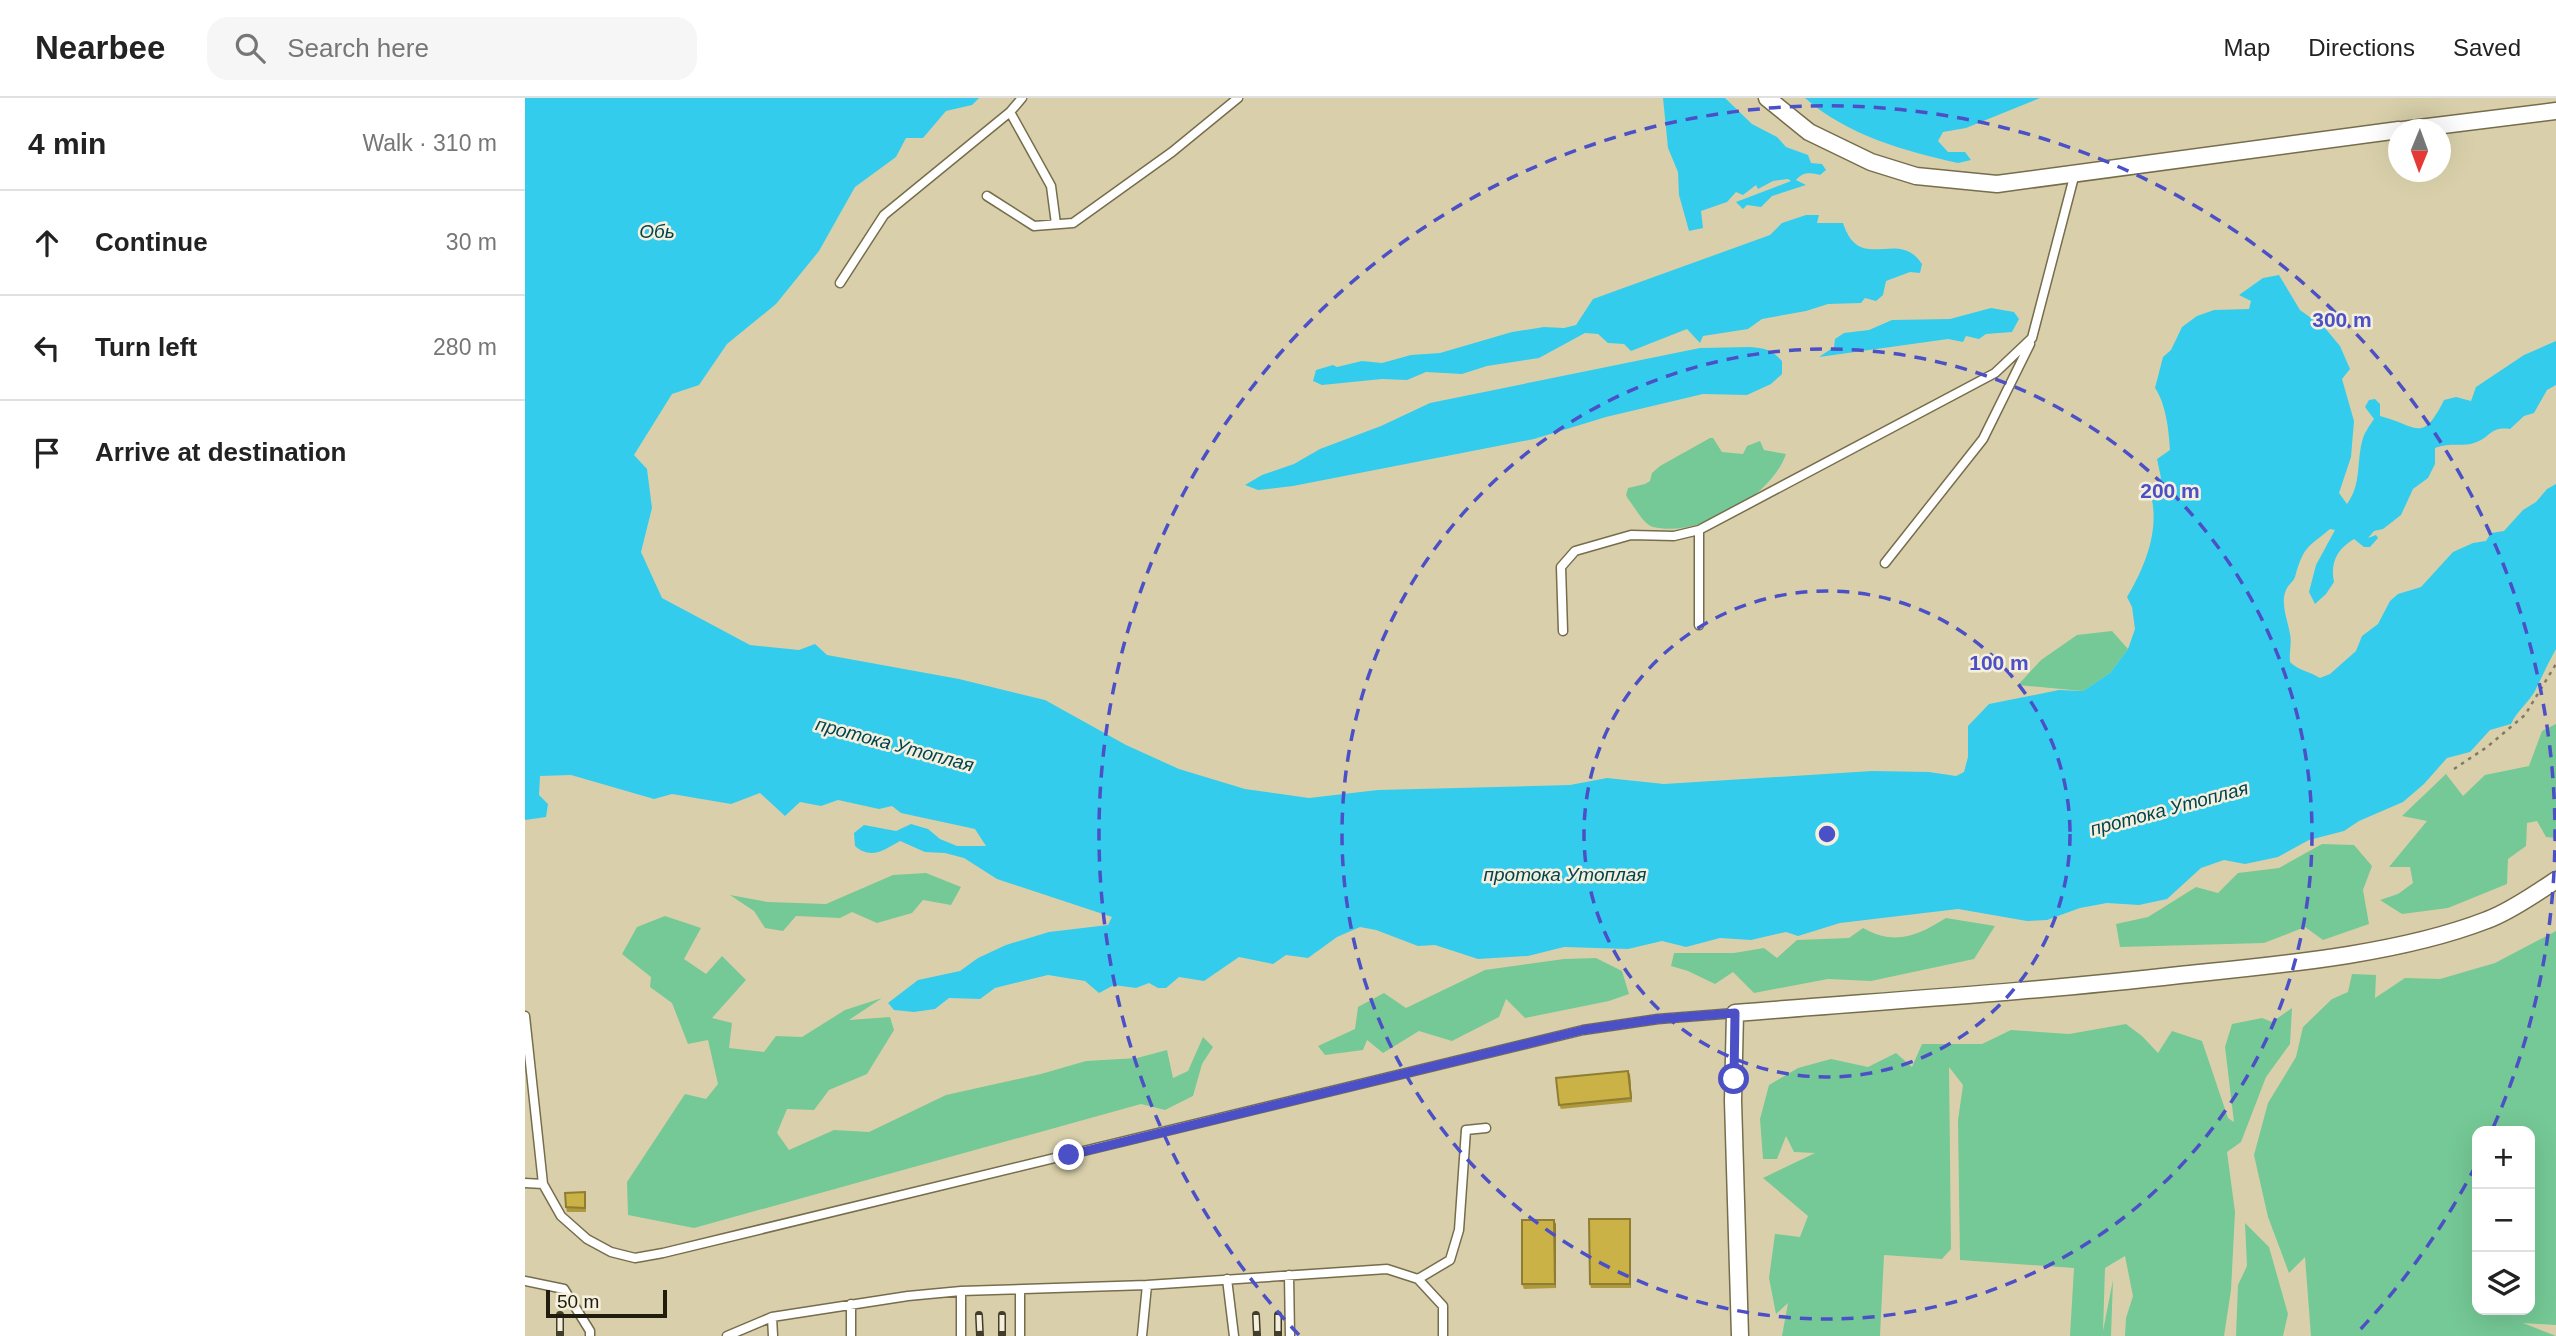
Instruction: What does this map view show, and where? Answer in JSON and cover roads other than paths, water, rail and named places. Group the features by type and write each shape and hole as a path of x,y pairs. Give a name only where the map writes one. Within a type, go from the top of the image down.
{"street":[{"path":"1767,98 1809,132 1871,162 1916,176 1997,184 2388,132"},
{"path":"2451,124 2556,111"},
{"path":"1740,1336 1733,1101 1735,1013 2109,983 2350,953 2422,940 2489,920 2556,880"}],"lane":[{"path":"840,283 884,215 1010,112 1022,98"},
{"path":"986,196 1034,226 1073,223 1173,152 1238,98"},
{"path":"1010,112 1051,186 1056,224"},
{"path":"1885,563 1983,439 2032,338 2075,173"},
{"path":"1563,631 1561,567 1574,551 1631,535 1674,536 1699,530 1995,373 2032,338"},
{"path":"1699,530 1699,625"},
{"path":"525,1016 527,1057 543,1184 561,1216 587,1239 611,1252 635,1258 1583,1030 1658,1019 1735,1013"},
{"path":"1418,1279 1450,1260 1459,1230 1466,1130 1486,1128"},
{"path":"525,1183 543,1184"},
{"path":"727,1336 772,1317 851,1304 961,1291 1147,1285 1387,1269 1418,1279 1443,1306 1443,1336"},
{"path":"1289,1275 1290,1336"},
{"path":"1227,1279 1234,1336"},
{"path":"525,1281 564,1289 590,1331 590,1336"},
{"path":"1142,1336 1147,1285"},
{"path":"961,1291 961,1336"},
{"path":"1020,1291 1020,1336"},
{"path":"851,1304 851,1336"},
{"path":"772,1317 772,1336"}],"water":[{"name":"Обь","path":"525,98 979,98 972,105 946,111 923,138 906,138 896,157 855,187 819,251 776,304 727,344 699,385 672,394 634,455 647,469 652,508 641,552 662,598 750,645 799,650 815,644 827,655 959,679 1045,700 1126,745 1179,769 1245,789 1309,798 1378,790 1570,785 1607,778 1664,784 1872,771 1929,772 1956,776 1964,772 1968,757 1968,726 1989,704 2059,690 2083,691 2110,673 2128,649 2135,629 2132,607 2127,597 2140,573 2149,547 2154,519 2150,492 2161,478 2157,459 2170,450 2168,426 2155,388 2163,357 2171,350 2182,327 2197,316 2214,310 2249,309 2251,301 2239,295 2263,278 2279,275 2300,310 2325,328 2340,346 2350,369 2342,379 2354,421 2351,457 2339,493 2347,504 2357,480 2363,438 2374,419 2365,407 2369,400 2375,399 2380,404 2380,416 2411,427 2424,427 2444,400 2456,397 2471,401 2476,387 2524,355 2556,341 2556,385 2547,390 2534,413 2524,416 2510,429 2498,429 2480,441 2435,448 2435,464 2428,478 2413,489 2401,515 2383,529 2374,531 2368,538 2376,535 2378,538 2370,547 2364,547 2354,539 2343,547 2334,563 2334,582 2315,604 2309,592 2316,565 2335,530 2330,529 2307,549 2284,595 2291,637 2290,662 2320,678 2330,674 2356,651 2362,636 2378,624 2390,601 2398,594 2421,587 2453,552 2473,543 2486,541 2491,533 2504,531 2523,510 2556,484 2556,649 2535,691 2511,724 2490,730 2470,752 2447,758 2424,784 2403,802 2359,821 2344,831 2309,840 2278,857 2245,864 2224,860 2201,868 2167,899 2139,905 2107,903 2080,908 2047,920 2027,921 1958,909 1840,923 1798,936 1786,932 1751,940 1720,938 1686,947 1662,941 1628,949 1564,947 1528,956 1478,959 1435,945 1418,946 1376,930 1360,927 1337,937 1308,958 1286,955 1273,964 1239,957 1204,981 1179,977 1166,988 1158,988 1149,983 1136,988 1114,985 1099,993 1085,981 1048,975 995,988 980,999 949,998 935,1009 914,1012 894,1010 888,1003 918,980 960,971 978,958 1006,945 1049,932 1108,925 1112,917 997,879 964,858 925,852 900,841 872,853 855,846 854,833 864,825 896,831 911,824 928,829 940,839 957,846 986,846 975,829 901,813 892,806 879,809 838,800 821,806 800,802 785,816 760,793 731,804 672,794 654,799 571,775 540,776 539,795 548,804 546,817 525,820"},
{"path":"1663,98 1725,98 1752,124 1777,137 1786,147 1808,155 1811,163 1822,164 1826,170 1820,175 1801,175 1796,180 1806,185 1772,196 1761,207 1747,205 1743,209 1736,202 1791,181 1773,181 1758,189 1756,185 1743,195 1736,192 1727,202 1701,211 1703,228 1689,231 1679,195 1678,172 1668,148"},
{"path":"1805,98 2040,98 1966,128 1943,132 1938,141 1948,152 1965,152 1971,160 1958,163 1897,147 1858,132 1821,111"},
{"path":"1806,215 1819,215 1817,223 1843,223 1850,238 1859,246 1869,249 1902,249 1912,254 1922,264 1920,273 1910,272 1886,281 1883,295 1876,301 1865,298 1861,303 1828,304 1762,319 1748,329 1703,336 1700,343 1687,329 1631,351 1624,344 1608,343 1598,334 1585,333 1539,358 1487,366 1462,374 1426,372 1407,380 1382,379 1322,385 1313,381 1316,370 1333,365 1337,367 1362,361 1382,363 1411,355 1440,353 1512,332 1576,325 1593,299 1770,235 1782,223"},
{"path":"1991,308 2014,312 2019,319 2012,332 1986,334 1979,339 1966,336 1963,342 1948,339 1819,357 1834,347 1835,339 1844,333 1869,330 1892,320 1950,319"},
{"path":"1750,347 1775,354 1782,361 1782,374 1771,384 1747,395 1703,394 1606,417 1534,439 1293,486 1258,490 1245,485 1262,475 1294,464 1320,449 1381,426 1430,403 1700,348"}],"railway":[{"path":"560,1315 560,1336"},
{"path":"979,1315 980,1336"},
{"path":"1002,1315 1002,1336"},
{"path":"1256,1315 1257,1336"},
{"path":"1278,1315 1278,1336"}],"water label":[{"name":"протока Утоплая","path":"895,744"},
{"name":"протока Утоплая","path":"2169,808"},
{"name":"протока Утоплая","path":"1565,874"}]}
